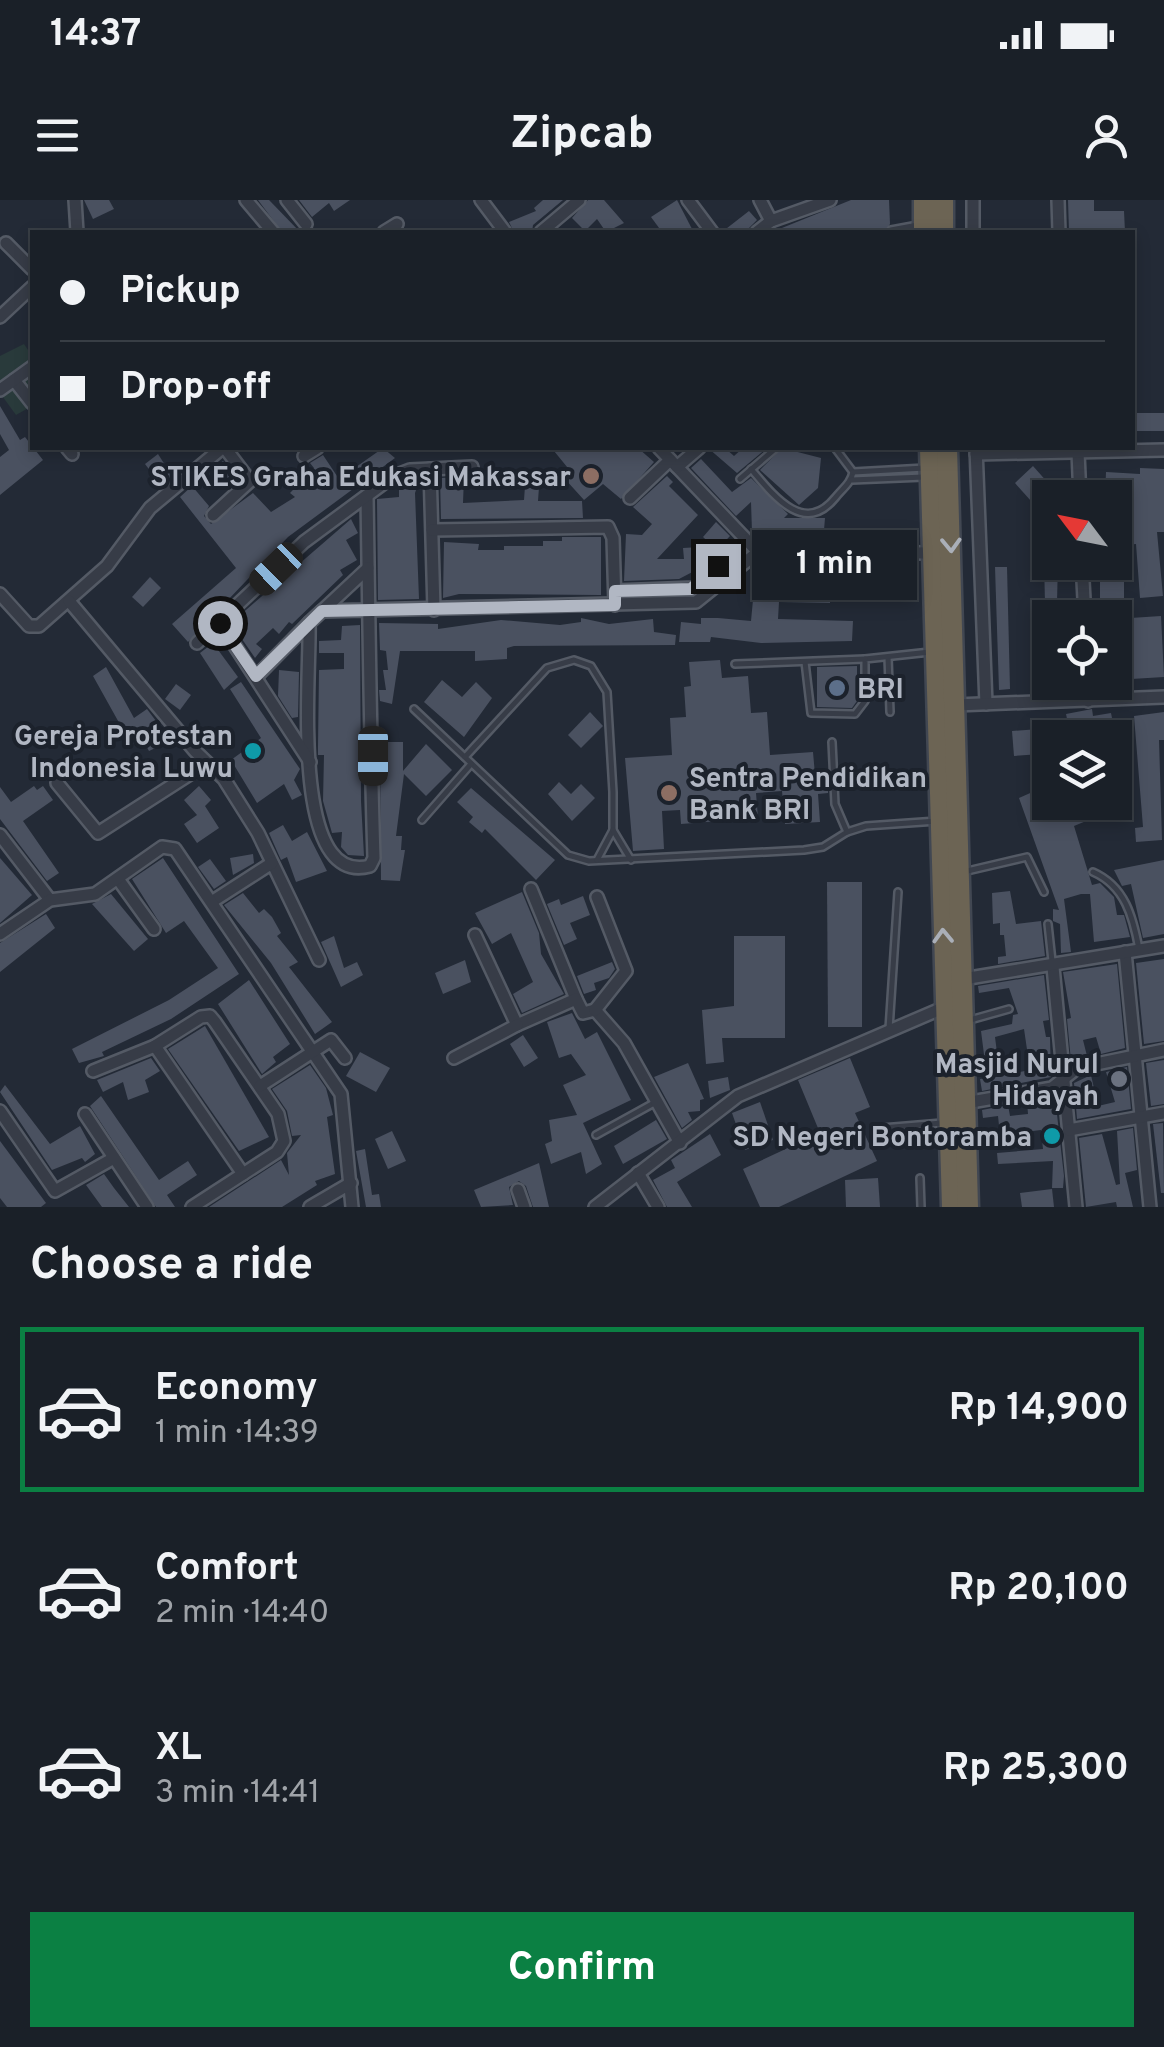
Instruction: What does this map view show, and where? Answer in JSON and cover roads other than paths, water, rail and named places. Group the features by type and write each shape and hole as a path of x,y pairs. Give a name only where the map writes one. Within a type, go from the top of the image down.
{"highway":[{"path":"924,200 931,230"},
{"path":"931,230 942,200"},
{"path":"939,464 933,553 945,1007 956,1133 968,1207"},
{"path":"939,464 965,871 965,1103 956,1133 950,1207"}],"street":[{"path":"74,200 77,230"},
{"path":"247,200 270,230"},
{"path":"287,200 306,224"},
{"path":"481,200 504,230"},
{"path":"543,230 579,200"},
{"path":"688,200 710,230"},
{"path":"760,200 771,221"},
{"path":"760,230 771,221 830,200"},
{"path":"973,200 973,230"},
{"path":"1058,200 1058,230"},
{"path":"387,230 397,224"},
{"path":"6,243 30,267"},
{"path":"0,317 30,289"},
{"path":"0,390 30,368"},
{"path":"14,380 30,400"},
{"path":"0,594 35,628 113,560 150,508 222,450"},
{"path":"214,515 250,481 226,450"},
{"path":"304,456 313,450"},
{"path":"661,450 758,552"},
{"path":"630,498 696,450"},
{"path":"986,704 976,451 1164,450"},
{"path":"1078,452 1079,480"},
{"path":"197,643 304,542 406,470 472,466"},
{"path":"430,468 434,610"},
{"path":"309,623 314,822 330,854 343,867 370,866 367,496"},
{"path":"432,530 608,528 613,538 615,605"},
{"path":"615,591 691,589 745,540"},
{"path":"322,611 696,602 758,552 933,553"},
{"path":"256,676 368,568"},
{"path":"69,602 206,763 224,779 246,812 319,960"},
{"path":"220,623 310,762"},
{"path":"956,705 1164,697"},
{"path":"57,784 98,833 206,763"},
{"path":"0,835 46,902"},
{"path":"0,934 46,902 92,896 162,846 175,848 341,1094 352,1207"},
{"path":"214,901 272,863"},
{"path":"118,879 154,930"},
{"path":"531,889 583,1013 595,1010 626,971 597,897"},
{"path":"476,935 517,1025"},
{"path":"962,980 1164,946"},
{"path":"1125,952 1150,1207"},
{"path":"1053,967 1076,1207"},
{"path":"454,1058 576,999"},
{"path":"595,1207 738,1096 945,1007"},
{"path":"595,1010 622,1039 680,1142"},
{"path":"93,1071 155,1046 200,1017 210,1016 278,1114 284,1141 277,1152 192,1207"},
{"path":"260,1086 332,1040 345,1058"},
{"path":"155,1046 244,1174"},
{"path":"965,1103 1052,1088 1077,1068 1164,1050"},
{"path":"0,1111 55,1191 114,1158"},
{"path":"1069,1130 1164,1113"},
{"path":"85,1114 145,1206"},
{"path":"638,1173 658,1207"},
{"path":"315,1206 351,1183"},
{"path":"518,1190 524,1207"}],"lane":[{"path":"891,230 931,230"},
{"path":"740,479 774,450"},
{"path":"751,469 782,502 805,514 826,509 852,480 853,472 836,450"},
{"path":"852,480 869,480 939,464"},
{"path":"853,472 939,464"},
{"path":"869,480 870,472"},
{"path":"735,664 938,652"},
{"path":"888,657 890,712"},
{"path":"805,662 807,704 817,716 860,711 865,701 865,659"},
{"path":"464,757 547,668 558,662 585,663 601,676 607,692 613,830 630,860"},
{"path":"414,709 568,855 596,861 814,850 866,826 939,821"},
{"path":"832,742 834,804 847,832"},
{"path":"422,820 471,764"},
{"path":"596,861 613,830"},
{"path":"965,871 1027,857 1044,892"},
{"path":"1093,872 1121,894 1133,918 1140,949"},
{"path":"889,1029 898,892"},
{"path":"1048,924 1053,967"},
{"path":"962,1023 1009,1010"},
{"path":"596,1134 657,1102"},
{"path":"882,1128 956,1133"},
{"path":"920,1178 921,1207"}],"place":[{"name":"STIKES Graha Edukasi Makassar","path":"591,476"},
{"name":"BRI","path":"837,688"},
{"name":"Gereja Protestan Indonesia Luwu","path":"253,751"},
{"name":"Sentra Pendidikan Bank BRI","path":"669,793"},
{"name":"Masjid Nurul Hidayah","path":"1119,1079"},
{"name":"SD Negeri Bontoramba","path":"1052,1136"}]}
